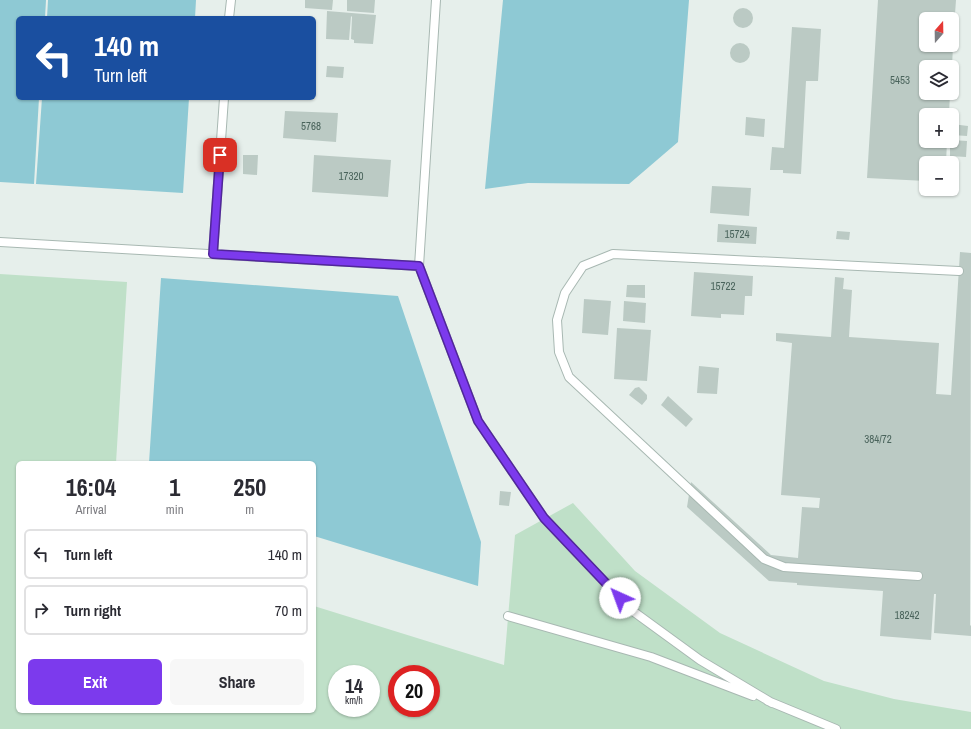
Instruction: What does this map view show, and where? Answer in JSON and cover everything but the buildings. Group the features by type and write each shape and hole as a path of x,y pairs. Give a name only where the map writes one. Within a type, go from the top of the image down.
{"lane":[{"path":"230,16 231,0"},
{"path":"436,0 419,266 478,421 544,518 630,609 700,660 772,703"},
{"path":"213,254 224,100"},
{"path":"0,242 419,266"},
{"path":"918,576 784,567 764,559 569,377 559,352 557,320 565,293 583,266 613,254 959,272"},
{"path":"508,616 651,658 772,703 836,729"}],"green space":[{"path":"0,274 127,282 116,461 16,461 16,713 316,713 316,607 504,665 515,535 573,503 635,571 720,633 824,681 894,699 971,712 971,729 0,729"}],"water":[{"path":"0,0 46,0 45,16 16,16 16,100 39,100 34,184 0,182"},
{"path":"48,0 196,0 195,16 47,16"},
{"path":"503,0 689,0 678,142 629,184 528,183 485,189"},
{"path":"42,100 189,100 183,193 36,184"},
{"path":"161,278 398,296 481,542 478,586 316,537 316,461 149,461"}],"route":[{"path":"220,155 213,254 419,266 478,421 544,518 620,598"}]}
